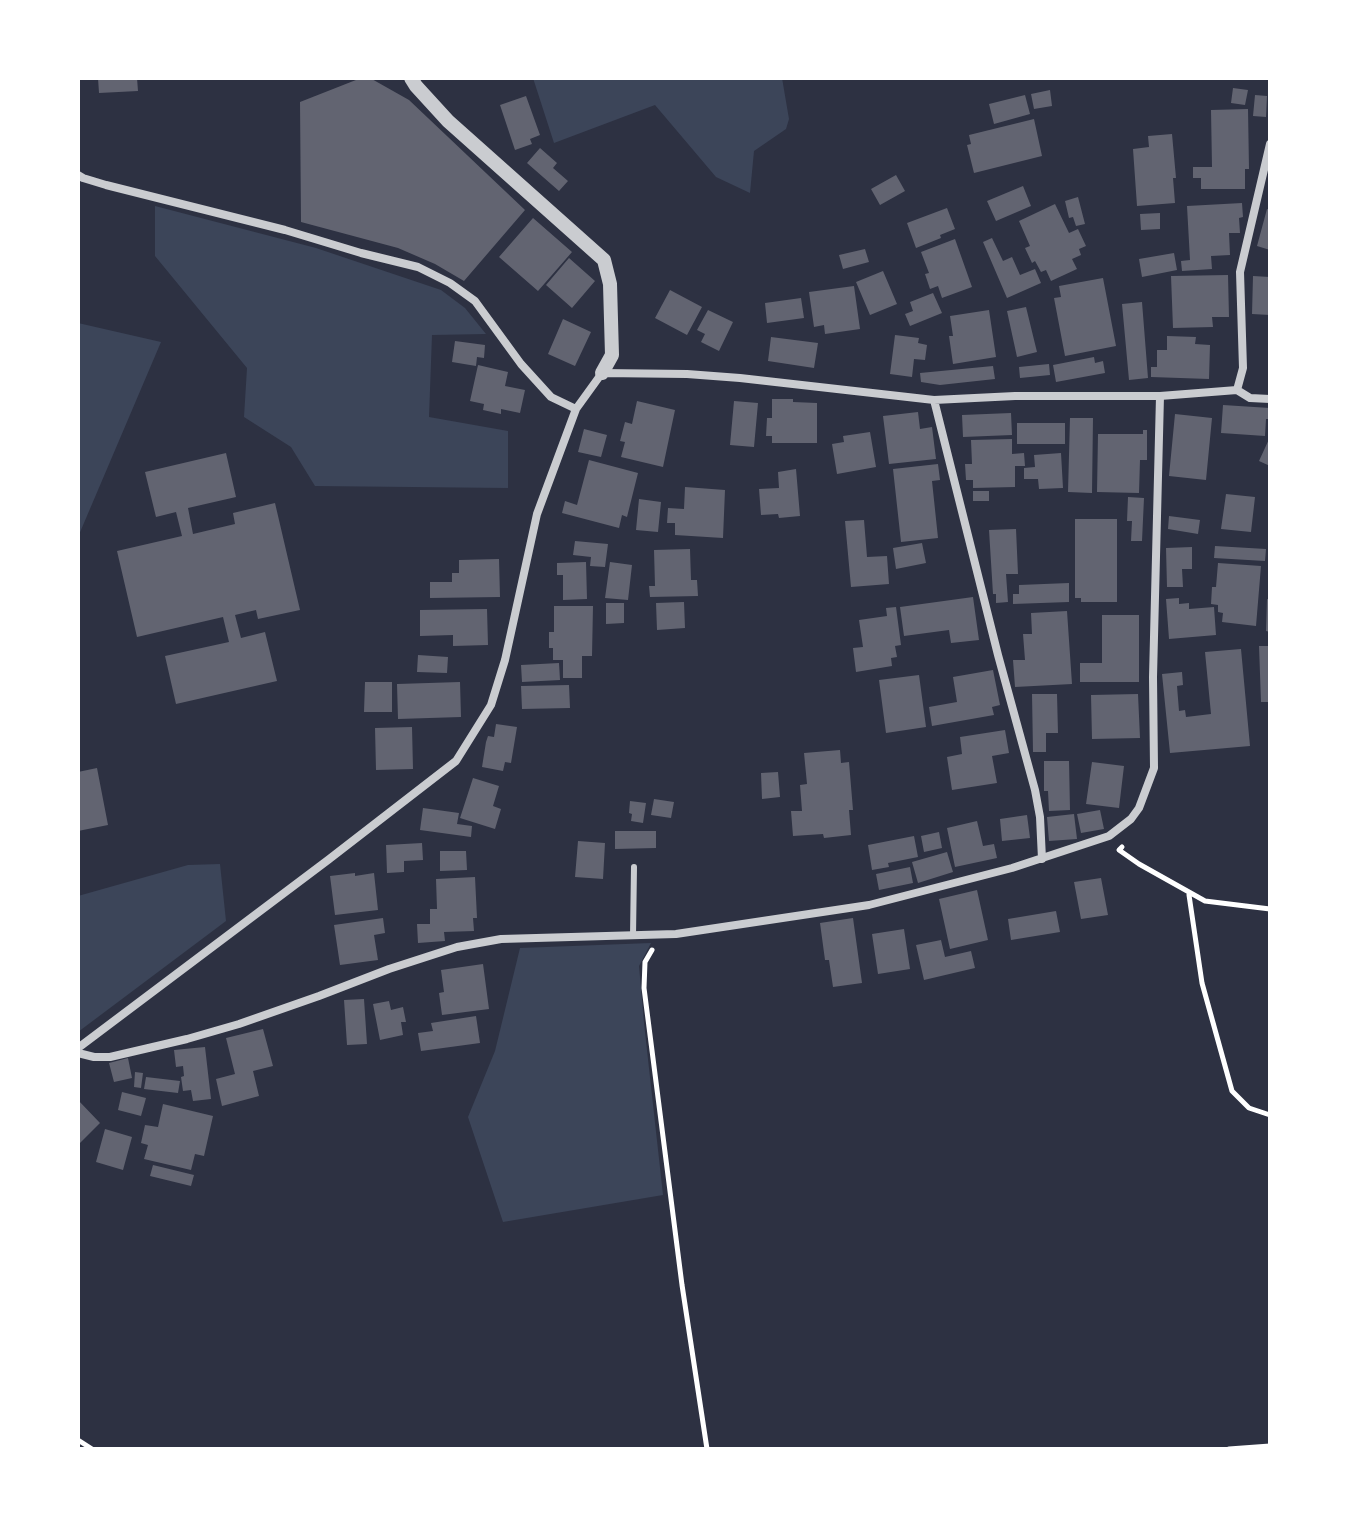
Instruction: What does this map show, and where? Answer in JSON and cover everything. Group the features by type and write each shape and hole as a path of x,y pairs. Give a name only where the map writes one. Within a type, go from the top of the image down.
{"street":[{"path":"78,1051 456,761 491,705 505,660 537,514 576,409 612,355 610,284 604,260 448,121 411,78"},
{"path":"1237,390 1243,368 1240,272 1270,144"},
{"path":"78,175 418,267 450,283 475,301 521,364 551,397 576,409"},
{"path":"602,373 714,376 934,400 1015,396 1160,396 1237,390 1250,398 1270,399"},
{"path":"78,1051 94,1057 110,1057 187,1039 239,1024 457,947 501,939 676,934 869,905 1042,859 1121,829 1139,808 1154,768 1153,677 1160,396"},
{"path":"934,400 1035,790 1042,859"}],"lane":[{"path":"633,936 634,867"}],"path":[{"path":"1125,844 1119,850 1189,894 1205,901 1270,909"},
{"path":"1189,894 1202,983 1232,1091 1249,1108 1270,1115"},
{"path":"676,934 650,953 645,962 644,988 682,1285 707,1449"},
{"path":"78,1440 92,1449"},
{"path":"1229,1449 1270,1446"}],"shaded area":[{"path":"533,78 782,78 789,119 786,129 754,151 750,193 716,177 655,105 554,143"},
{"path":"155,206 316,248 441,290 465,308 486,334 432,335 429,417 508,431 508,488 315,486 291,447 244,417 247,368 155,256"},
{"path":"78,323 161,342 78,537"},
{"path":"220,864 226,921 78,1032 78,896 188,865"},
{"path":"651,943 639,966 663,1195 503,1222 468,1117 495,1051 520,948"}],"building":[{"path":"98,78 137,78 138,91 99,93"},
{"path":"361,78 370,78 409,100 525,210 464,281 398,248 301,222 300,102"},
{"path":"1233,88 1248,90 1245,105 1231,103"},
{"path":"1050,90 1052,106 1034,109 1031,94"},
{"path":"1025,95 1030,114 994,124 989,104"},
{"path":"1255,95 1267,96 1266,117 1253,116"},
{"path":"526,96 540,135 530,139 532,144 515,150 500,105"},
{"path":"1248,109 1249,169 1245,169 1245,189 1201,189 1201,178 1193,178 1193,167 1212,167 1211,110"},
{"path":"1034,119 1042,156 974,173 967,145 971,144 969,135"},
{"path":"1172,134 1175,203 1137,206 1133,149 1149,147 1148,136"},
{"path":"540,148 557,163 553,168 568,181 559,191 527,163"},
{"path":"896,175 905,191 880,205 871,189"},
{"path":"1023,186 1031,206 996,221 987,201"},
{"path":"1078,197 1085,224 1076,226 1073,217 1069,218 1065,201"},
{"path":"1242,203 1240,233 1229,233 1230,255 1211,256 1212,269 1182,271 1181,261 1190,260 1187,206"},
{"path":"1055,204 1069,233 1078,229 1086,246 1079,249 1081,255 1072,259 1077,269 1051,281 1046,270 1041,272 1035,261 1032,263 1025,248 1030,246 1019,221"},
{"path":"947,208 955,229 916,248 907,223"},
{"path":"1267,209 1270,210 1270,250 1257,246"},
{"path":"1160,213 1160,229 1141,230 1140,214"},
{"path":"533,218 572,252 538,291 499,257"},
{"path":"992,238 1003,261 1012,257 1020,275 1035,269 1041,283 1007,298 983,242"},
{"path":"955,239 972,287 942,298 938,286 930,289 925,274 929,273 921,252"},
{"path":"865,249 869,262 843,269 839,255"},
{"path":"1174,253 1177,270 1142,277 1139,259"},
{"path":"569,258 595,281 572,308 546,285"},
{"path":"883,271 897,304 870,315 856,282"},
{"path":"1228,275 1229,317 1212,317 1213,327 1173,328 1171,276"},
{"path":"1253,276 1270,277 1270,315 1252,314"},
{"path":"1103,278 1116,346 1065,356 1054,298 1061,297 1059,286"},
{"path":"854,286 860,329 825,334 824,325 814,327 809,292"},
{"path":"670,290 702,307 687,335 655,318"},
{"path":"933,293 942,313 910,326 905,314 913,311 910,302"},
{"path":"801,298 804,318 767,323 765,303"},
{"path":"1142,302 1148,378 1129,380 1122,304"},
{"path":"1026,307 1037,352 1017,357 1007,311"},
{"path":"708,310 733,322 719,351 701,342 705,334 697,330"},
{"path":"989,310 996,357 953,364 950,316"},
{"path":"563,319 591,332 575,366 548,354"},
{"path":"895,335 919,338 918,343 927,345 925,360 914,359 912,377 890,374"},
{"path":"1167,336 1196,337 1195,344 1210,345 1209,379 1151,377 1151,367 1157,367 1157,350 1167,350"},
{"path":"771,337 818,343 814,368 768,361"},
{"path":"455,341 485,345 484,358 477,357 476,366 452,362"},
{"path":"1094,357 1095,363 1103,361 1105,373 1056,382 1053,365"},
{"path":"1049,364 1050,375 1020,378 1019,367"},
{"path":"478,365 508,372 505,386 525,390 520,413 501,409 501,414 483,410 484,404 470,401"},
{"path":"993,366 995,379 940,385 921,382 920,373"},
{"path":"772,399 817,403 817,443 772,443 772,436 766,436 767,418 772,418"},
{"path":"637,401 675,410 663,467 621,457 625,442 620,441 625,422 632,424"},
{"path":"734,401 758,403 754,447 730,445"},
{"path":"1223,405 1270,408 1265,436 1221,433"},
{"path":"918,412 920,429 932,427 936,459 889,464 883,416"},
{"path":"1011,413 1012,435 963,437 962,415"},
{"path":"1175,414 1212,418 1206,480 1169,476"},
{"path":"1070,418 1093,418 1092,493 1068,492"},
{"path":"1017,423 1065,423 1065,444 1017,444"},
{"path":"584,429 607,435 601,457 578,452"},
{"path":"1143,430 1147,430 1147,460 1140,460 1139,493 1097,492 1098,434 1143,434"},
{"path":"870,432 876,467 837,474 832,444 844,442 843,436"},
{"path":"1270,437 1270,466 1259,461"},
{"path":"1012,439 1012,454 1024,453 1025,466 1015,466 1015,487 973,488 973,480 966,480 965,464 972,464 971,440"},
{"path":"226,453 236,497 188,508 193,534 235,524 233,513 275,503 300,610 258,619 256,610 235,615 241,638 265,632 277,681 176,704 165,656 229,642 223,617 137,637 117,551 182,536 176,512 156,517 145,472"},
{"path":"1061,453 1063,488 1039,489 1038,479 1024,479 1024,468 1035,467 1034,455"},
{"path":"589,460 638,473 627,517 622,515 619,528 562,513 565,501 577,505"},
{"path":"938,464 940,480 932,481 938,538 901,542 893,469"},
{"path":"796,469 800,516 779,518 778,514 761,515 759,489 779,488 778,472"},
{"path":"685,487 725,490 723,538 675,535 675,523 667,523 668,508 684,509"},
{"path":"973,491 989,491 989,501 973,501"},
{"path":"1226,494 1255,497 1251,532 1221,529"},
{"path":"1128,497 1144,498 1142,541 1131,541 1132,521 1127,521"},
{"path":"639,499 661,502 658,532 636,530"},
{"path":"1169,516 1200,520 1198,534 1168,529"},
{"path":"1075,519 1117,519 1117,602 1081,602 1081,598 1075,598"},
{"path":"864,520 867,557 887,556 889,584 851,587 845,521"},
{"path":"1016,529 1018,574 1006,574 1008,602 996,603 989,530"},
{"path":"575,541 608,544 605,567 590,566 591,557 573,555"},
{"path":"922,543 926,563 896,569 893,548"},
{"path":"1215,546 1266,549 1265,561 1214,558"},
{"path":"1192,547 1192,569 1182,569 1183,587 1167,587 1166,548"},
{"path":"690,549 691,580 697,580 698,596 650,597 649,586 655,586 654,550"},
{"path":"499,559 500,597 430,598 430,582 452,582 452,573 459,573 459,560"},
{"path":"586,562 587,599 563,600 563,575 557,575 557,563"},
{"path":"610,562 632,565 628,600 605,598"},
{"path":"1218,563 1261,566 1256,626 1222,622 1223,613 1218,612 1218,605 1211,604"},
{"path":"1069,583 1069,602 1013,604 1013,594 1019,594 1019,585"},
{"path":"973,597 979,640 951,643 949,630 904,636 900,607"},
{"path":"1179,598 1179,604 1189,603 1189,609 1214,607 1216,635 1169,639 1166,599"},
{"path":"1267,599 1270,600 1270,632 1266,631"},
{"path":"684,602 685,628 657,630 656,603"},
{"path":"606,603 624,603 624,623 606,624"},
{"path":"554,606 593,606 592,656 582,656 582,678 563,678 563,660 553,660 549,632 554,632"},
{"path":"896,607 901,645 895,646 897,657 891,658 892,666 856,672 853,648 863,647 859,620 887,616 886,608"},
{"path":"487,609 488,645 453,646 453,635 420,636 420,610"},
{"path":"1067,611 1072,684 1015,687 1013,660 1025,660 1023,634 1032,634 1031,613"},
{"path":"1102,615 1139,615 1139,682 1080,682 1080,663 1102,663"},
{"path":"1259,646 1270,646 1270,702 1261,702"},
{"path":"1241,649 1250,746 1170,753 1162,674 1182,672 1183,685 1177,686 1179,711 1185,710 1186,717 1211,714 1205,652"},
{"path":"418,655 448,657 447,673 417,672"},
{"path":"559,663 560,680 522,682 521,665"},
{"path":"993,670 1000,705 992,707 994,715 932,726 929,707 957,702 953,677"},
{"path":"919,675 926,727 886,733 879,680"},
{"path":"365,682 392,682 392,712 364,712"},
{"path":"460,682 461,717 398,719 397,684"},
{"path":"569,685 570,708 522,709 521,686"},
{"path":"1032,694 1057,694 1058,733 1046,733 1046,752 1033,752"},
{"path":"1138,694 1140,738 1092,739 1091,695"},
{"path":"496,724 517,727 511,763 505,762 503,771 482,767 486,742 488,736 494,737"},
{"path":"412,727 413,769 376,770 375,728"},
{"path":"1005,730 1009,753 992,756 997,783 952,790 947,757 962,754 960,737"},
{"path":"840,750 841,763 849,762 853,810 849,810 851,835 824,838 823,834 793,836 791,811 802,811 800,785 807,784 804,753"},
{"path":"1044,761 1069,761 1070,810 1049,811 1048,791 1044,791"},
{"path":"1092,762 1124,766 1119,808 1086,804"},
{"path":"97,768 108,825 78,831 78,772"},
{"path":"778,772 780,797 762,799 761,773"},
{"path":"473,778 499,786 493,806 501,809 495,829 460,818"},
{"path":"654,799 674,802 671,818 651,815"},
{"path":"630,801 646,803 643,823 631,821"},
{"path":"423,808 459,813 457,824 472,826 471,837 420,830"},
{"path":"1100,810 1104,829 1081,833 1077,814"},
{"path":"1074,814 1077,839 1049,841 1047,817"},
{"path":"1027,815 1030,838 1002,841 1000,819"},
{"path":"977,821 983,846 994,844 997,858 955,867 947,828"},
{"path":"615,831 656,831 656,848 615,849"},
{"path":"939,832 942,848 924,852 921,836"},
{"path":"914,836 918,857 872,870 868,845"},
{"path":"578,841 605,843 603,879 575,877"},
{"path":"422,843 423,860 404,861 404,872 387,873 386,845"},
{"path":"440,851 466,851 467,870 440,871"},
{"path":"947,852 953,872 918,883 912,862"},
{"path":"910,867 913,883 879,890 876,874"},
{"path":"355,873 355,876 374,873 378,910 335,915 330,876"},
{"path":"475,877 477,918 473,918 474,931 444,932 445,941 418,943 417,924 430,924 430,909 437,909 436,879"},
{"path":"1101,878 1108,915 1081,919 1074,882"},
{"path":"977,890 988,940 950,949 939,899"},
{"path":"1056,911 1060,932 1011,940 1008,919"},
{"path":"383,918 385,933 374,935 378,960 340,965 334,925"},
{"path":"853,918 862,983 833,987 829,960 825,960 820,923"},
{"path":"904,929 910,969 878,974 872,934"},
{"path":"941,940 945,957 971,951 975,968 924,980 916,945"},
{"path":"483,964 489,1009 442,1015 439,993 444,992 441,970"},
{"path":"364,999 367,1044 347,1045 344,1000"},
{"path":"389,1001 391,1010 403,1007 406,1022 401,1022 403,1035 380,1040 373,1004"},
{"path":"476,1016 480,1043 421,1051 418,1033 433,1031 431,1023"},
{"path":"263,1029 273,1066 253,1071 259,1096 222,1106 216,1079 235,1074 226,1038"},
{"path":"205,1047 211,1099 193,1101 191,1090 183,1091 183,1066 176,1067 174,1050"},
{"path":"128,1058 132,1078 114,1082 109,1063"},
{"path":"135,1072 143,1073 141,1088 134,1087"},
{"path":"146,1077 180,1081 178,1093 144,1089"},
{"path":"122,1092 146,1098 141,1116 118,1110"},
{"path":"78,1100 100,1123 78,1145"},
{"path":"163,1104 213,1116 204,1156 195,1154 191,1170 144,1159 148,1145 141,1143 145,1125 158,1127"},
{"path":"105,1129 132,1137 123,1170 96,1162"},
{"path":"153,1165 194,1175 191,1186 150,1176"}]}
